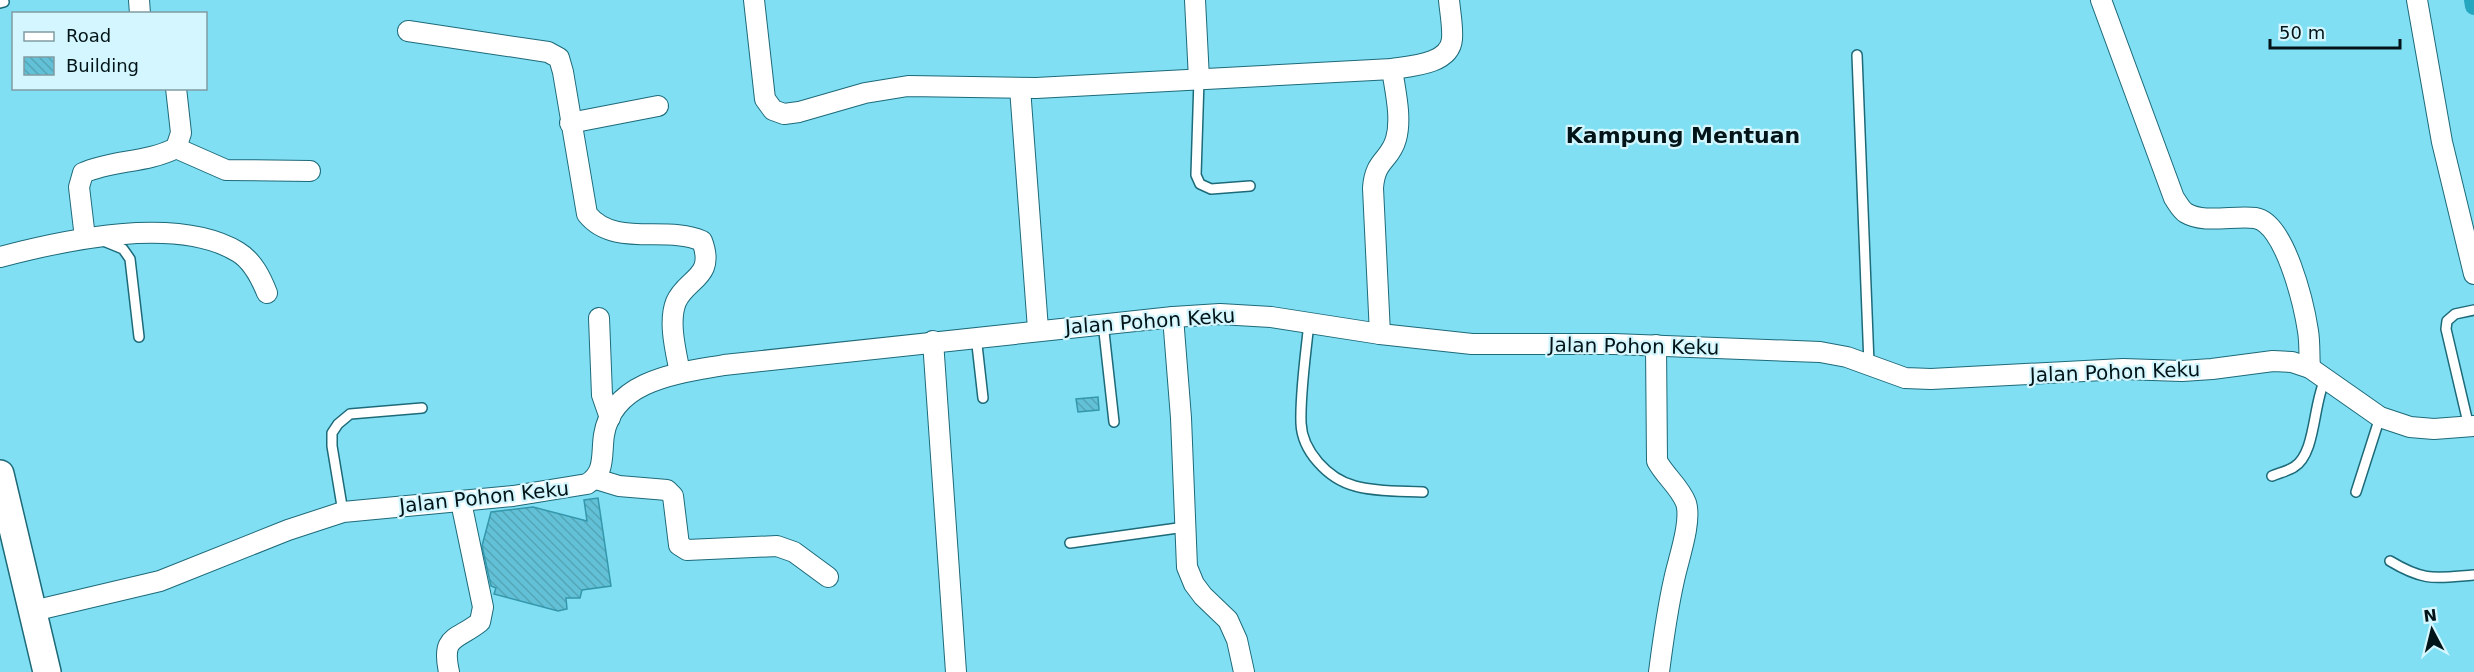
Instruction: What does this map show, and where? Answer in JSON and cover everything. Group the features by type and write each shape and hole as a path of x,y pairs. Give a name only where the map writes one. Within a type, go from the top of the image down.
{"main road":[{"path":"0,474 47,672"}],"street":[{"path":"754,0 765,99 773,110 784,114 799,112 865,93 908,86 1020,88 1392,69 1419,65 1442,57 1450,49 1452,39 1449,0"},
{"path":"1195,0 1199,79"},
{"path":"2101,0 2174,198 2186,213 2209,218 2257,218 2266,223 2276,234 2287,255 2317,374"},
{"path":"2417,0 2442,142 2474,274"},
{"path":"408,31 548,52 559,58 587,214 595,224 608,230 625,233 688,235 702,241 706,251 704,267 696,280 676,302 674,342 680,373"},
{"path":"1380,334 1373,188 1374,172 1391,151 1396,139 1398,125 1392,69"},
{"path":"1020,88 1038,329"},
{"path":"91,237 80,187 83,174 94,168 162,155 176,148 180,133 176,90"},
{"path":"570,123 658,106"},
{"path":"176,148 226,170 310,171"},
{"path":"0,257 91,237 183,235 214,241 240,253 259,273 267,293"},
{"name":"Jalan Pohon Keku","path":"33,611 160,581 288,530 343,512 461,502 587,484 596,479 601,468 604,433 620,403 634,389 660,378 724,365 1173,316 1220,314 1309,321 1380,334 1472,344 1656,345 1820,352 1847,357 1905,378 1931,379 2112,369 2182,371 2273,361 2292,362 2317,374 2380,417 2410,427 2434,429 2472,426"},
{"path":"1173,316 1181,418 1187,567 1194,584 1228,620 1237,640 1244,672"},
{"path":"599,318 602,395 610,418"},
{"path":"933,341 956,672"},
{"path":"1656,345 1657,461 1665,476 1679,490 1686,502 1688,515 1674,580 1659,672"},
{"path":"596,479 619,486 667,490 673,496 679,545 687,550 777,546 794,552 828,577"},
{"path":"449,672 446,650 448,645 452,639 480,622 483,607 461,502"}],"lane":[{"path":"1857,55 1869,364"},
{"path":"1199,79 1196,175 1200,184 1211,189 1250,186"},
{"path":"91,237 123,249 130,259 139,337"},
{"path":"2472,426 2446,329 2447,321 2455,314 2474,310"},
{"path":"1309,321 1301,424 1307,447 1321,465 1339,480 1355,486 1424,492"},
{"path":"1103,323 1114,422"},
{"path":"976,336 983,398"},
{"path":"2272,476 2294,467 2306,456 2316,401 2317,374"},
{"path":"343,512 332,446 332,433 338,424 350,414 422,408"},
{"path":"2356,492 2380,417"},
{"path":"1070,543 1185,527"},
{"path":"2390,561 2412,574 2429,578 2474,575"}],"building":[{"path":"1098,397 1099,410 1078,412 1076,399"},
{"path":"598,498 611,586 582,590 580,598 566,598 567,609 558,611 494,594 496,588 491,586 482,546 491,512 533,507 587,521 584,500"}],"waterway":[{"path":"2473,0 2474,6"}],"district":[{"name":"Kampung Mentuan","path":"1683,135"}]}
